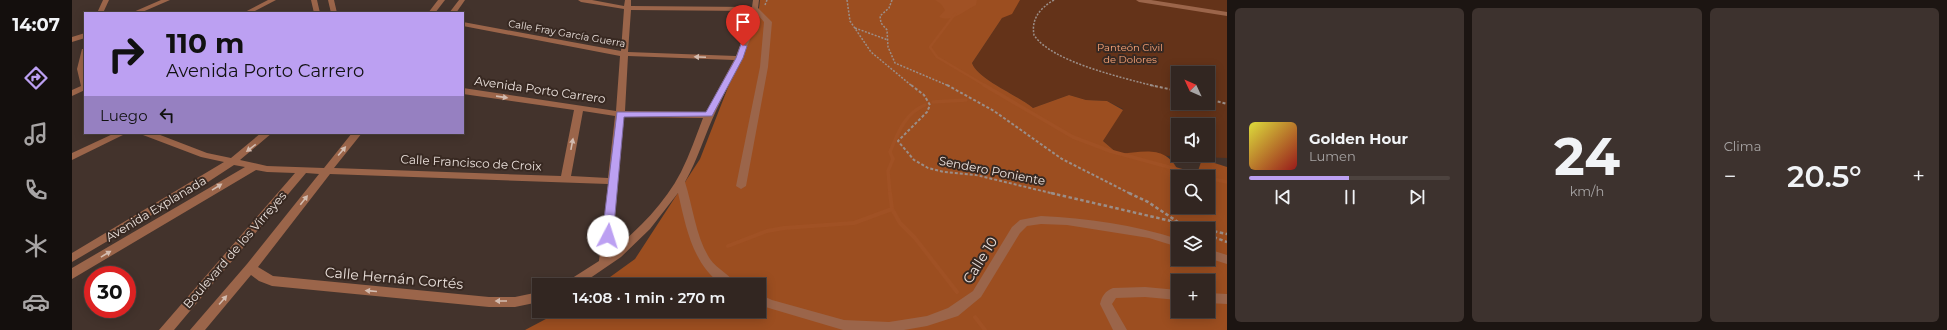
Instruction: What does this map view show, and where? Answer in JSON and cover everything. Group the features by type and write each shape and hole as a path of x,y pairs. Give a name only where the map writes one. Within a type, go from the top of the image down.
{"street":[{"path":"100,12 106,0"},
{"path":"137,12 167,0"},
{"path":"145,12 175,0"},
{"path":"248,12 273,0"},
{"path":"314,0 317,12"},
{"path":"331,0 334,12"},
{"path":"432,12 442,0"},
{"path":"453,12 462,0"},
{"path":"581,0 627,4 756,4"},
{"path":"1139,0 1227,14"},
{"path":"605,263 612,181 620,114 627,4"},
{"path":"581,278 605,263 650,222 680,182 709,115 739,58 756,4"},
{"path":"740,186 764,67 768,31 768,22 756,4"},
{"name":"Calle Fray García Guerra","path":"464,24 623,54 739,58"},
{"path":"84,56 81,69 84,82"},
{"path":"72,93 84,87"},
{"name":"Avenida Porto Carrero","path":"464,91 620,114 709,115"},
{"path":"565,180 579,108"},
{"path":"72,157 120,134"},
{"name":"Calle Francisco de Croix","path":"149,134 198,153 253,167 284,170 328,170 612,181"},
{"name":"Avenida Explanada","path":"72,258 233,161 267,134"},
{"name":"Boulevard de los Virreyes","path":"197,330 208,324 356,134"},
{"name":"Avenida Explanada","path":"72,274 253,167"},
{"name":"Boulevard de los Virreyes","path":"166,330 303,170"},
{"path":"680,182 698,245 705,261 720,278"},
{"name":"Calle 10","path":"766,303 844,325 889,327 926,321 953,312 977,294 1016,230 1024,223 1041,220 1067,221 1150,234 1171,241"},
{"path":"1215,256 1227,260"},
{"name":"Calle Hernán Cortés","path":"251,267 255,273 272,281 332,288 496,302 526,301 532,299"},
{"path":"1120,330 1106,304 1108,298 1113,293 1145,292 1171,294"},
{"path":"1215,298 1227,299"}],"path":[{"name":"Sendero Poniente","path":"847,0 850,21 871,52 924,95 930,105 927,112 898,141 914,161 929,168 948,173 976,175 1176,222"},
{"path":"892,0 889,8 880,16 881,23 887,30 888,46 895,63 957,89 994,111 1062,159 1148,202 1178,222"},
{"path":"1054,0 1040,11 1034,20 1033,29 1035,37 1041,44 1066,58 1110,74 1171,89"},
{"path":"855,28 888,40"},
{"path":"1215,101 1227,104"},
{"path":"1215,231 1227,234"},
{"path":"1215,238 1227,242"}],"green space":[{"name":"Panteón Civil de Dolores","path":"1014,0 1227,0 1227,158 1215,158 1215,118 1171,118 1171,156 1118,154 1103,141 1123,109 1107,101 1086,100 1069,95 1033,108 990,81 976,69 972,63"}],"shaded area":[{"path":"760,0 1020,0 1012,14 1002,18 972,63 982,75 1033,108 1069,95 1086,100 1107,101 1123,110 1103,141 1118,154 1145,151 1161,153 1174,163 1178,170 1171,170 1171,214 1215,214 1215,170 1198,170 1201,162 1211,162 1227,167 1227,330 525,330 548,318 766,318 766,278 609,278 635,259 700,159 759,8"},
{"path":"935,0 977,0 976,5 959,15 944,18 939,17 945,10 941,4"}],"waterway":[{"path":"955,14 930,47 937,57 986,86"},
{"path":"984,85 1073,137 1110,151 1179,170"},
{"path":"933,102 966,100"},
{"path":"890,194 888,171 893,159 890,152 899,131 907,118 925,105"},
{"path":"1215,179 1227,182"},
{"path":"890,193 892,209"},
{"path":"728,246 767,231 784,228 854,223 892,209"},
{"path":"892,209 900,223 915,238 957,292"},
{"path":"975,317 985,330"}],"route":[{"path":"608,236 612,181 620,114 709,115 739,58 743,46"}]}
